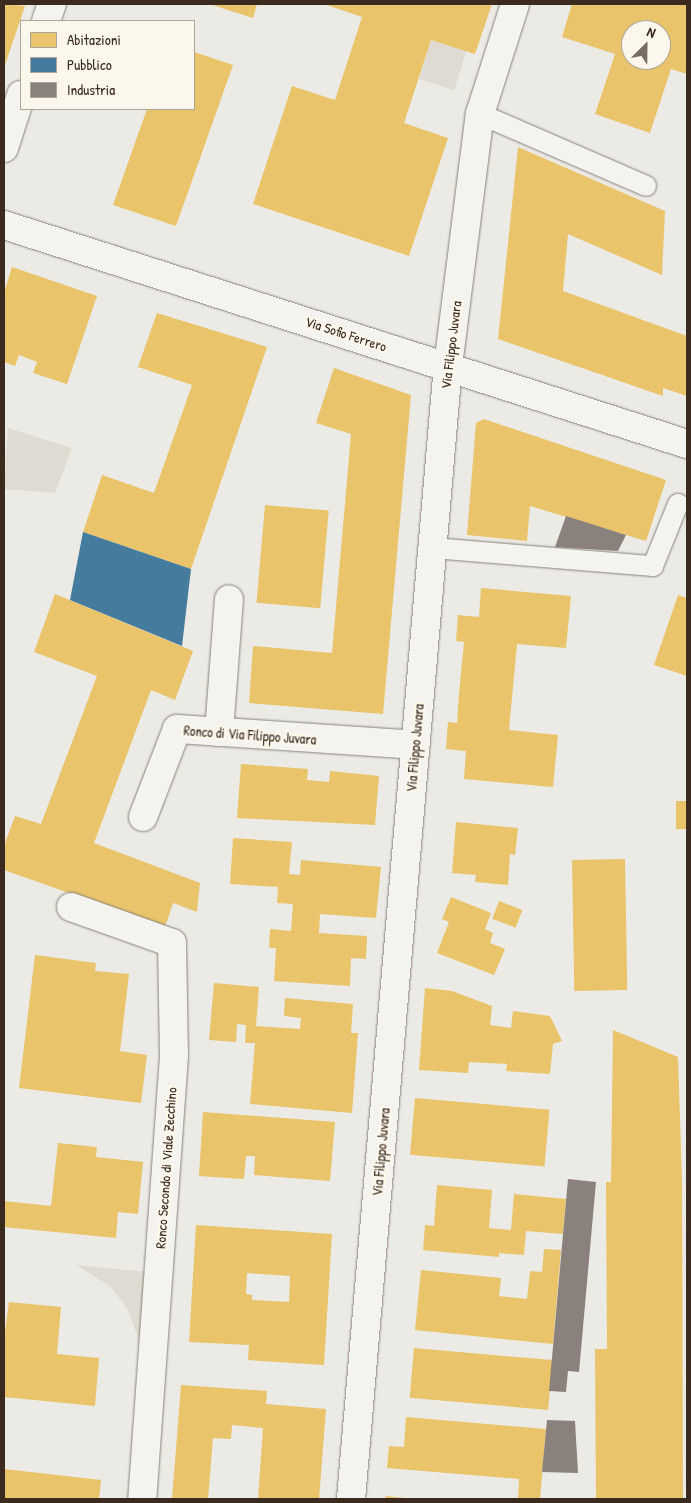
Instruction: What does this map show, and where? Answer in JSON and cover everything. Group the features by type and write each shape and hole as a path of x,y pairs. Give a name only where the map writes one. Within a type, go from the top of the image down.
{"street":[{"path":"46,20 52,4"},
{"name":"Via Filippo Juvara","path":"351,1499 448,366 480,114 515,4"},
{"path":"4,148 20,98"},
{"name":"Via Sofio Ferrero","path":"4,225 687,444"},
{"path":"219,732 229,599"},
{"name":"Ronco di Via Filippo Juvara","path":"143,817 177,729 415,746"},
{"name":"Ronco Secondo di Viale Zecchino","path":"71,907 172,943 174,1056 142,1499"}],"lane":[{"path":"480,114 646,186"},
{"path":"432,548 653,566 678,504"}],"shaded area":[{"path":"431,40 466,51 454,90 419,79"},
{"path":"8,428 72,448 55,493 4,489"},
{"path":"76,1265 147,1272 139,1340 127,1308 110,1286"}],"building: Abitazioni":[{"path":"4,4 25,6 20,20 4,68"},
{"path":"209,4 257,4 253,18"},
{"path":"324,4 492,4 475,54 431,40 404,123 448,138 409,256 253,204 292,86 335,100 362,17"},
{"path":"572,4 687,4 687,74 671,69 671,20 621,20 621,70 671,70 650,133 595,114 615,54 562,37"},
{"path":"195,52 233,65 176,226 113,205 147,110 195,110"},
{"path":"518,147 665,211 662,275 568,234 563,291 687,336 687,396 663,388 663,396 498,339"},
{"path":"12,267 97,296 67,384 33,373 37,362 19,355 15,366 4,362 4,293"},
{"path":"157,313 267,347 191,569 83,532 102,475 154,493 192,385 138,367"},
{"path":"334,368 411,395 383,714 249,703 253,646 332,653 351,434 316,423"},
{"path":"484,419 666,480 646,541 530,506 527,541 467,535 476,423"},
{"path":"265,505 329,511 320,608 256,603"},
{"path":"481,588 571,596 566,648 517,644 509,730 558,735 553,787 464,779 466,751 446,749 448,722 457,723 464,642 456,641 458,615 479,617"},
{"path":"55,594 193,651 175,700 151,690 94,843 200,883 197,912 173,903 165,927 4,870 4,846 15,816 41,824 97,676 34,652"},
{"path":"678,595 687,598 687,676 654,665"},
{"path":"241,764 308,769 307,780 329,782 330,771 379,776 375,825 237,818"},
{"path":"676,801 687,801 687,829 676,829"},
{"path":"456,822 518,828 515,855 510,854 508,885 475,882 476,875 452,873"},
{"path":"233,838 292,842 289,874 300,875 301,860 381,867 376,918 320,914 319,933 367,936 366,959 351,958 350,986 274,981 276,948 269,948 270,929 291,931 293,904 277,903 278,887 230,884"},
{"path":"625,859 627,990 574,991 572,860"},
{"path":"451,897 491,913 485,929 493,933 490,943 505,949 494,975 437,953 449,922 442,919"},
{"path":"499,901 522,910 516,928 492,919"},
{"path":"35,955 96,963 95,971 129,974 120,1051 147,1055 141,1103 19,1088"},
{"path":"214,983 259,987 256,1026 300,1029 301,1018 284,1016 285,998 353,1004 351,1033 358,1033 352,1113 250,1104 255,1043 245,1043 246,1025 237,1024 236,1042 209,1040"},
{"path":"425,988 452,991 492,1006 490,1025 511,1028 513,1011 550,1016 562,1041 553,1044 550,1074 506,1071 507,1064 469,1062 468,1073 419,1070"},
{"path":"613,1030 678,1057 682,1181 683,1499 596,1499 595,1349 607,1349 606,1182 611,1182"},
{"path":"415,1098 549,1110 545,1167 410,1155"},
{"path":"203,1112 335,1122 330,1181 254,1175 255,1156 246,1156 244,1179 199,1176"},
{"path":"58,1143 97,1147 96,1157 143,1162 138,1214 118,1212 116,1238 4,1227 4,1201 51,1206"},
{"path":"437,1185 492,1190 489,1228 511,1230 514,1194 566,1199 563,1234 526,1231 524,1255 499,1253 499,1257 423,1250 425,1225 434,1226"},
{"path":"196,1225 332,1234 324,1365 248,1360 249,1345 189,1342","holes":["247,1273 290,1276 289,1302 252,1300 252,1295 246,1294"]},
{"path":"544,1249 561,1250 553,1344 415,1330 421,1270 501,1278 499,1296 527,1299 530,1271 542,1272"},
{"path":"9,1302 61,1307 57,1354 99,1358 95,1406 4,1397 4,1340"},
{"path":"414,1348 552,1360 548,1410 410,1398"},
{"path":"181,1385 267,1391 266,1404 326,1409 319,1499 258,1499 263,1428 232,1425 231,1439 213,1438 208,1499 172,1499"},
{"path":"406,1417 546,1429 540,1499 518,1499 519,1479 387,1468 389,1446 404,1447"},
{"path":"4,1469 101,1480 99,1499 4,1499"},
{"path":"386,1496 404,1498 404,1499 385,1499"}],"building: Pubblico":[{"path":"83,532 191,569 182,646 70,600"}],"building: Industria":[{"path":"566,516 626,535 618,551 555,547"},
{"path":"568,1179 596,1182 579,1372 568,1371 566,1392 549,1391"},
{"path":"547,1420 575,1421 578,1473 542,1472"}]}
